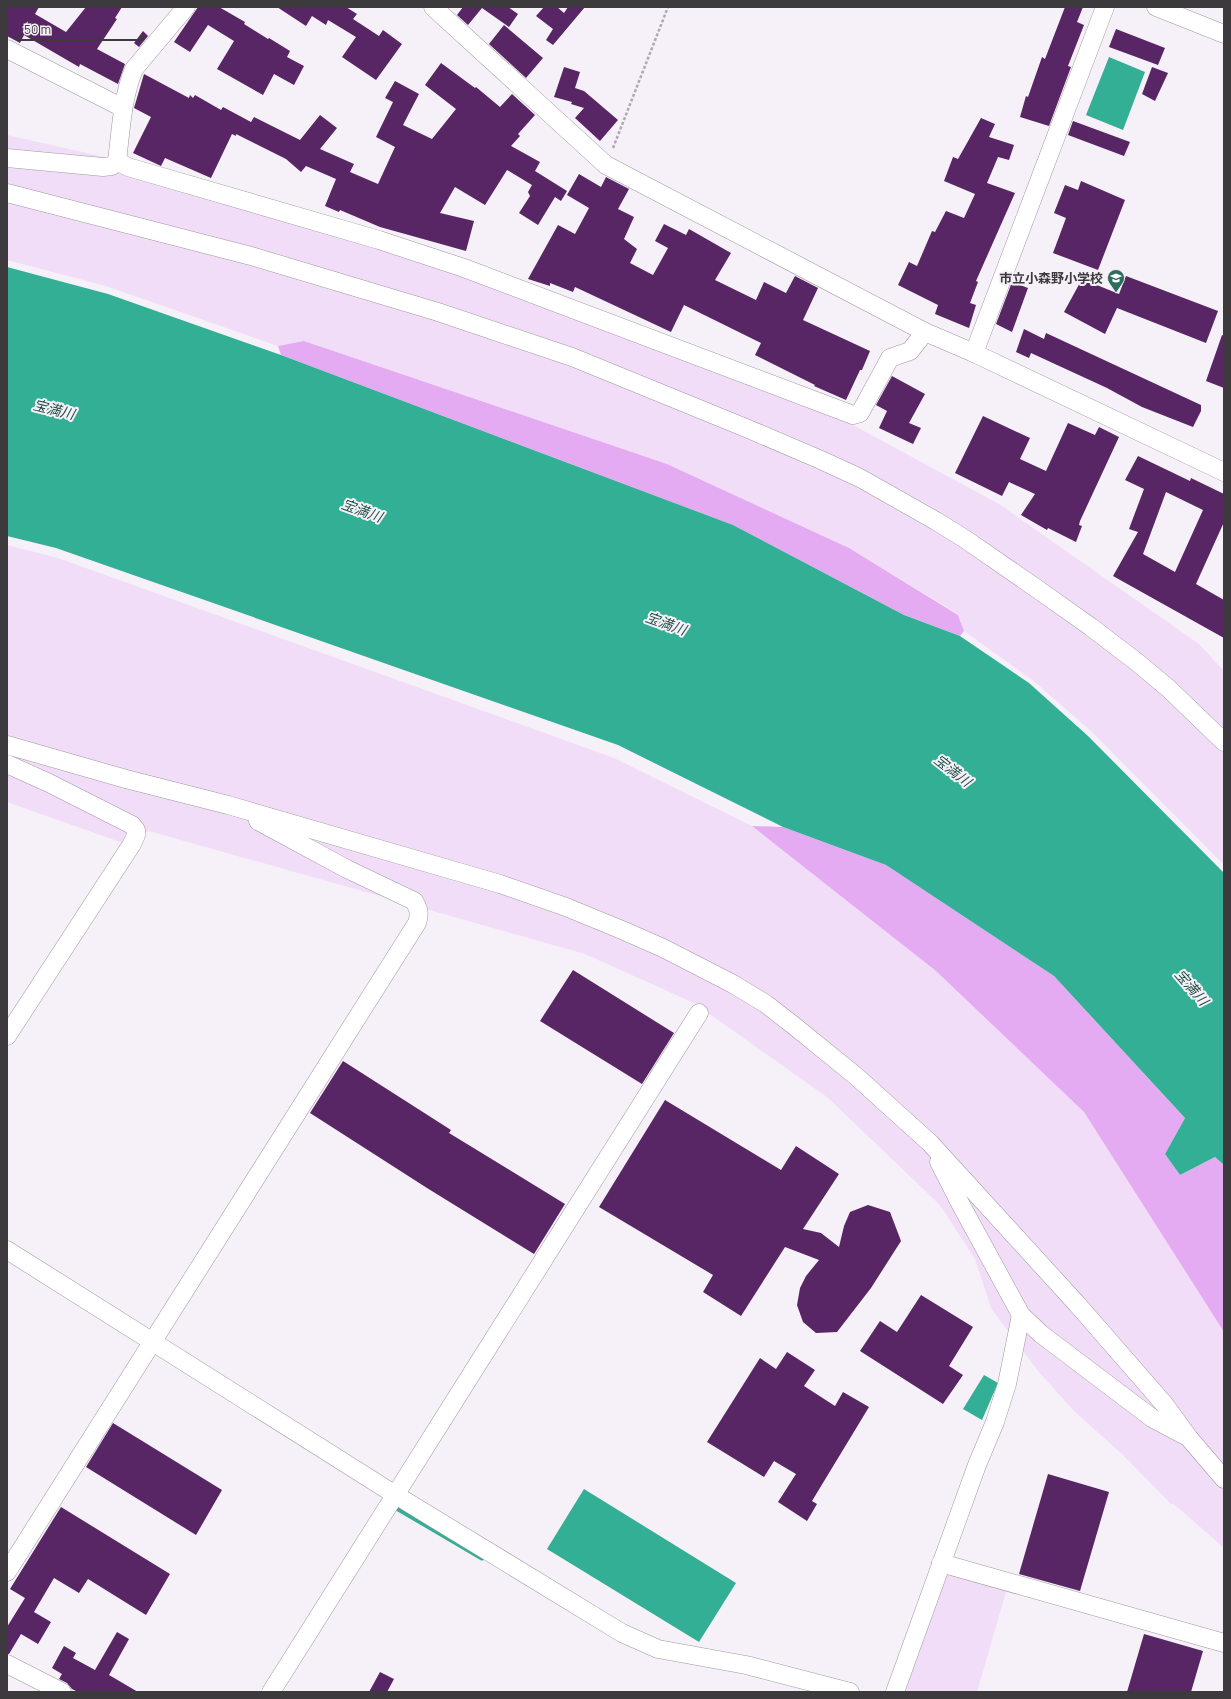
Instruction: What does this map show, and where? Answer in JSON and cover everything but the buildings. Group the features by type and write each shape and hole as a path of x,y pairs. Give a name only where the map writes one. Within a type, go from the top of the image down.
{"street":[{"path":"7,158 103,167 112,166 117,161 123,108 129,80 134,69 186,7"},
{"path":"433,7 606,165 925,332 974,353 1224,472"},
{"path":"974,353 1105,7"},
{"path":"1156,7 1224,34"},
{"path":"7,49 123,108"},
{"path":"117,161 128,167 379,240 464,268 853,415 860,413 890,358 910,351 925,332"},
{"path":"7,193 251,256 438,312 572,357 821,460 860,478 965,539 1091,626 1138,662 1168,688 1224,742"},
{"path":"7,745 118,777 228,804 500,884 566,907 663,948 733,984 766,1004 857,1076 930,1143 1077,1304 1164,1405 1189,1438 1224,1479"},
{"path":"7,764 132,825 136,830 136,835 132,844 7,1036"},
{"path":"7,1572 418,923 420,916 414,901 347,869 228,804"},
{"path":"271,1692 394,1494 699,1012"},
{"path":"930,1143 965,1212 1021,1315 1041,1334 1152,1418 1189,1438"},
{"path":"7,1250 394,1494 595,1618 639,1641 658,1649 746,1665 850,1692"},
{"path":"895,1692 977,1465 995,1422 1007,1384 1021,1315"},
{"path":"942,1563 1224,1643"},
{"path":"7,1664 62,1692"}],"path":[{"path":"606,165 668,7"}],"shaded area":[{"path":"7,135 109,158 123,175 381,246 693,360 851,424 999,504 1199,644 1224,671 1224,865 1092,732 1035,682 964,631 958,614 849,548 667,464 304,341 278,346 106,286 7,260"},
{"path":"304,341 667,464 849,548 958,615 964,631 960,636 904,615 733,525 281,355 278,346"},
{"path":"7,545 58,558 614,758 752,826 936,971 1084,1112 1224,1332 1224,1548 1174,1504 1171,1504 1123,1455 1074,1411 1038,1371 991,1308 975,1259 940,1205 827,1097 694,1003 585,954 149,831 123,843 7,802"},
{"path":"752,826 783,827 886,865 1054,976 1185,1118 1165,1154 1180,1175 1215,1157 1224,1165 1224,1332 1084,1112 936,971"},
{"path":"947,1567 1008,1585 977,1692 903,1692"}],"water":[{"path":"1109,57 1145,72 1123,130 1086,115"},
{"name":"宝満川","path":"7,267 108,294 281,355 733,525 904,615 960,636 1029,683 1088,736 1224,873 1224,1165 1215,1157 1180,1175 1165,1154 1185,1118 1054,976 886,865 783,827 618,745 56,548 7,536"},
{"path":"984,1375 998,1383 982,1420 963,1409"},
{"path":"584,1489 736,1583 699,1642 547,1549"}],"waterway":[{"path":"395,1507 482,1558"}],"place":[{"name":"市立小森野小学校","path":"1116,293"}]}
